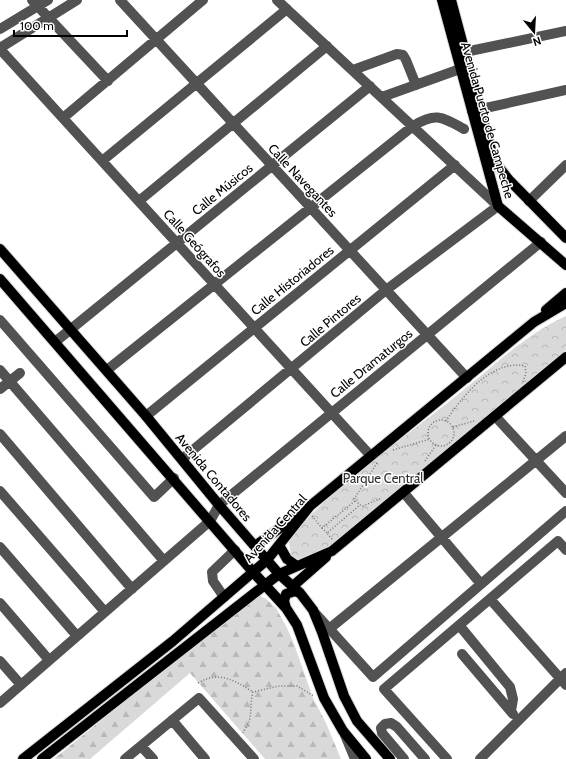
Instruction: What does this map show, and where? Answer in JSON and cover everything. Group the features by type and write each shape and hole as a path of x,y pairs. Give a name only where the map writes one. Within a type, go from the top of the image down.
{"main road":[{"name":"Avenida Puerto de Campeche","path":"442,0 460,69 494,161 509,180 566,238"},
{"name":"Avenida Puerto de Campeche","path":"451,0 465,52 476,110 498,206 566,265"},
{"name":"Avenida Contadores","path":"0,249 107,370 219,505 279,574 297,590 313,610 344,696 357,721 390,759"},
{"path":"0,279 286,608 296,625 324,698 344,732 366,759"},
{"path":"534,322 566,293"},
{"name":"Avenida Central","path":"23,759 172,641 254,572 267,560 308,508 534,322 563,306"},
{"path":"286,608 284,601 286,594 297,590 335,549 566,357"},
{"path":"235,550 242,553 246,551 252,543 308,508"},
{"path":"279,545 287,559 297,566"},
{"path":"42,759 279,574 335,549"}],"street":[{"path":"0,29 35,3 48,0"},
{"path":"0,48 77,0"},
{"name":"Calle Navegantes","path":"120,0 467,378"},
{"path":"63,118 203,0"},
{"path":"277,0 498,206"},
{"path":"35,3 108,81"},
{"path":"102,161 287,9"},
{"path":"465,52 566,31"},
{"path":"139,201 327,46"},
{"name":"Calle Geógrafos","path":"0,48 332,412 370,456"},
{"path":"353,70 397,54 402,55 406,60 416,85"},
{"path":"382,97 460,69"},
{"name":"Calle Músicos","path":"55,342 370,86"},
{"path":"476,110 566,90"},
{"path":"107,370 413,126 426,118 434,116 445,119 464,130"},
{"path":"529,201 566,165"},
{"name":"Calle Historiadores","path":"146,416 455,166"},
{"name":"Calle Pintores","path":"182,459 386,290 498,206"},
{"name":"Calle Dramaturgos","path":"219,505 541,242"},
{"path":"0,320 154,497 174,478"},
{"path":"0,370 164,561"},
{"path":"0,389 20,373"},
{"path":"495,416 566,494"},
{"path":"0,434 132,589"},
{"path":"329,629 566,436"},
{"path":"0,491 104,612"},
{"path":"404,493 481,584"},
{"path":"0,703 210,521 219,505"},
{"path":"313,610 373,677 566,511"},
{"path":"447,759 384,689 558,540 566,550"},
{"path":"0,547 77,636"},
{"path":"224,597 213,581 212,572 235,550"},
{"path":"480,759 518,720 564,679 490,599"},
{"path":"0,603 49,660"},
{"path":"459,625 510,687 513,699 511,711"},
{"path":"462,654 518,720"},
{"path":"0,661 21,685"},
{"path":"126,759 199,698 254,759"},
{"path":"172,720 205,759"},
{"path":"404,759 382,733 381,728 385,724 391,723 397,727 425,759"},
{"path":"344,732 354,759"},
{"path":"142,746 153,759"}],"path":[{"path":"446,421 460,400 484,378 501,369 511,366 525,366"},
{"path":"438,421 446,421 453,427 454,432 452,440 445,445 436,445 430,439 429,434 431,426 438,421"},
{"path":"393,450 430,439"},
{"path":"425,462 436,445"},
{"path":"355,501 355,495 381,458"},
{"path":"355,501 363,506 384,497"},
{"path":"322,528 355,501"},
{"path":"328,534 360,505"},
{"path":"308,508 328,534 335,549"},
{"path":"198,683 217,676 241,683 253,692 279,686 297,686 311,696 324,698"},
{"path":"236,740 243,734 249,722 251,709 250,701 253,692"}],"green space":[{"name":"Parque Central","path":"566,316 566,350 552,367 332,546 299,560 291,555 289,542 315,511 337,491 373,460 447,404 524,341 551,323"},
{"path":"256,594 266,599 276,608 287,628 313,698 326,723 341,759 265,759 190,673 90,759 54,759"}]}
